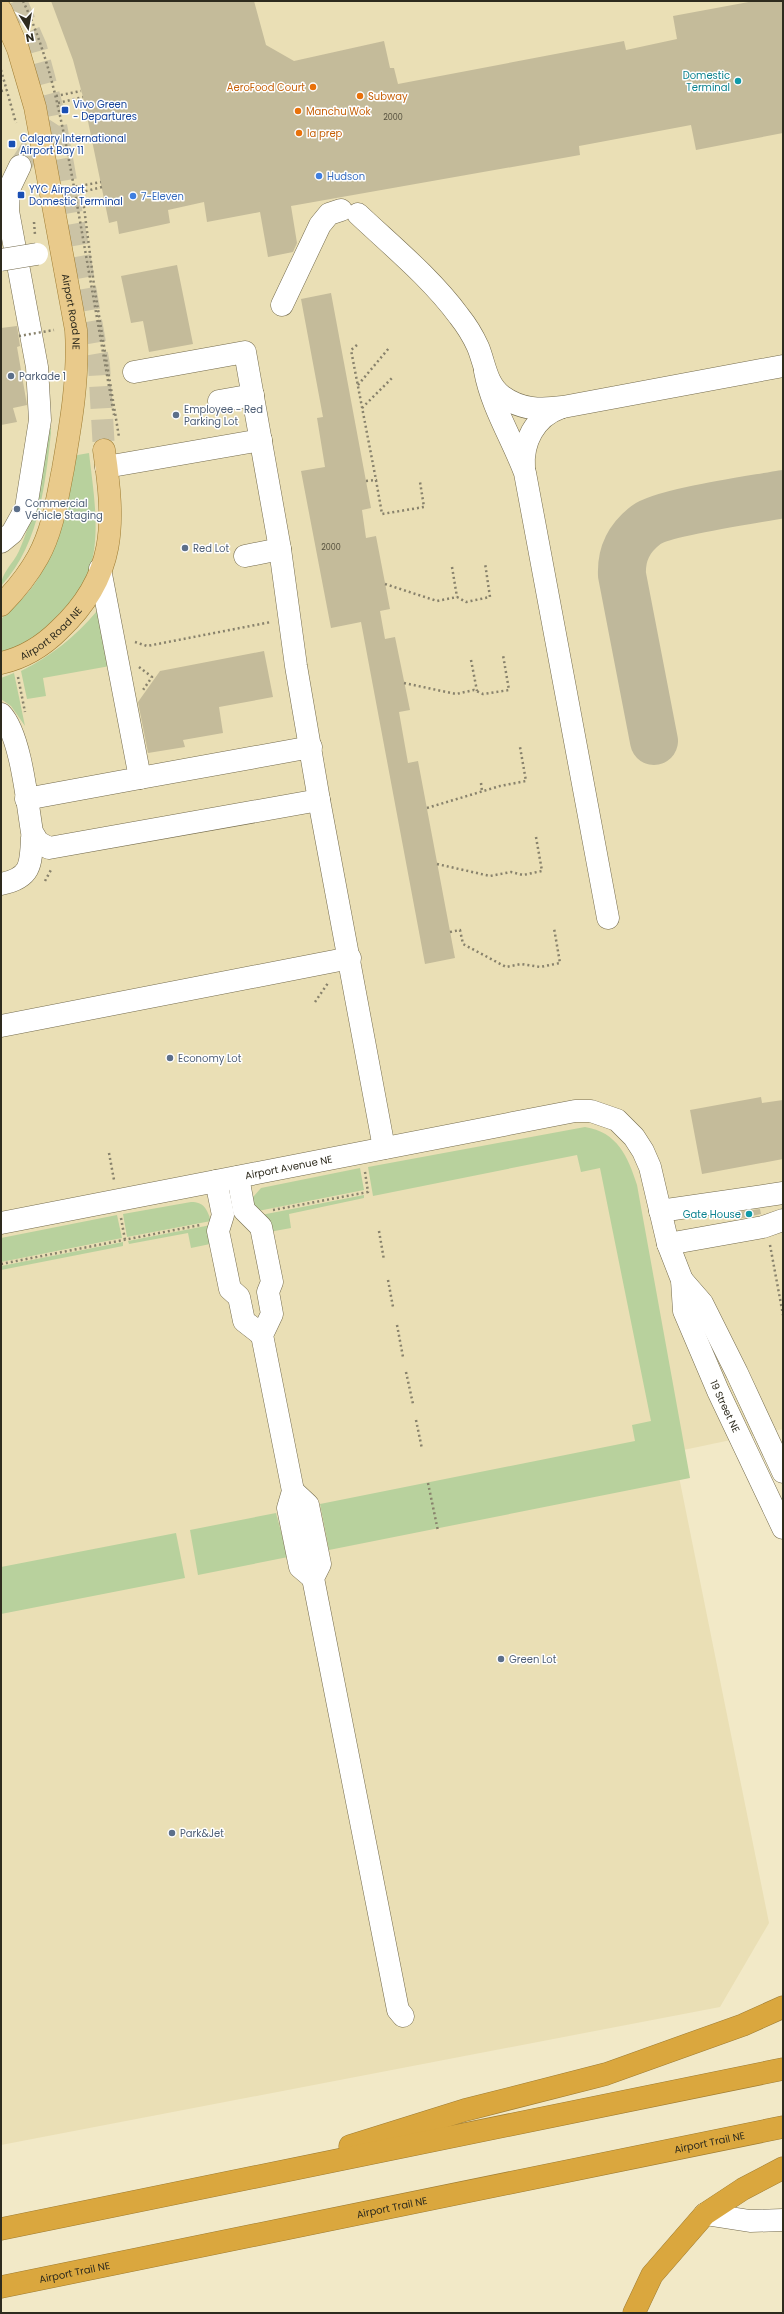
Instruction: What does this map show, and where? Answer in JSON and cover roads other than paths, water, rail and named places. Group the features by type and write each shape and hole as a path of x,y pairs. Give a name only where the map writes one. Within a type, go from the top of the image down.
{"highway":[{"path":"221,2186 465,2110 606,2074 736,2028 783,2007"},
{"path":"1,2229 221,2186 783,2069"},
{"name":"Airport Trail NE","path":"1,2287 783,2127"},
{"path":"634,2313 652,2275 705,2214 743,2189 783,2168"},
{"path":"1,2293 59,2274"}],"main road":[{"name":"Airport Road NE","path":"1,604 14,592 26,577 38,556 49,531 66,454 76,388 78,352 76,330 62,249 35,107 18,49 2,14"},
{"name":"Airport Road NE","path":"1,663 30,653 50,639 65,625 84,603 100,569 109,539 111,517 112,451"}],"street":[{"path":"1,542 12,533 26,508 40,420 37,367 8,211 9,189 20,166"},
{"path":"282,305 320,225 329,214 350,212 427,280 469,329 477,346 493,402 517,452 525,473 608,918"},
{"path":"1,260 62,249"},
{"path":"134,372 245,352 280,550 296,666 319,800 349,951 384,1148"},
{"path":"485,372 492,384 502,395 525,407 536,409 563,407 783,366"},
{"path":"219,401 253,395"},
{"path":"525,473 525,450 532,430 544,416 563,407"},
{"path":"112,451 261,440"},
{"path":"245,556 280,550"},
{"path":"100,569 140,778"},
{"path":"1,714 7,720 14,738 32,835 31,845 19,863 1,871"},
{"path":"26,799 311,747"},
{"path":"32,835 42,845 55,848 319,800"},
{"path":"1,884 21,877 28,869 32,835"},
{"path":"1,1026 225,982 261,961 349,951"},
{"name":"Airport Avenue NE","path":"1,1223 575,1111"},
{"name":"19 Street NE","path":"575,1111 591,1111 611,1117 626,1127 634,1137 650,1167 668,1244 682,1280 684,1311 758,1477 783,1528"},
{"path":"238,1177 244,1210 261,1226 272,1282 268,1292 272,1314 262,1335 293,1491 288,1508 300,1567 314,1578 398,2010 403,2016"},
{"path":"216,1181 223,1215 218,1231 230,1289 239,1298 244,1321 262,1335"},
{"path":"660,1212 783,1193"},
{"path":"668,1244 778,1222"},
{"name":"19 Street NE","path":"682,1280 702,1303 782,1468"},
{"path":"758,1477 782,1468"},
{"path":"705,2214 750,2221 783,2220"}],"tunnel":[{"path":"16,1 36,47 54,114 99,365 104,450"},
{"path":"20,166 54,114"}],"place":[{"name":"Domestic Terminal","path":"738,81"},
{"name":"AeroFood Court","path":"313,87"},
{"name":"Subway","path":"360,96"},
{"name":"Vivo Green - Departures","path":"65,110"},
{"name":"Manchu Wok","path":"298,111"},
{"name":"la prep","path":"299,133"},
{"name":"Calgary International Airport Bay 11","path":"12,144"},
{"name":"Hudson","path":"319,176"},
{"name":"YYC Airport Domestic Terminal","path":"21,195"},
{"name":"7-Eleven","path":"133,196"},
{"name":"Parkade 1","path":"11,376"},
{"name":"Employee - Red Parking Lot","path":"176,415"},
{"name":"Commercial Vehicle Staging","path":"17,509"},
{"name":"Red Lot","path":"185,548"},
{"name":"Economy Lot","path":"170,1058"},
{"name":"Gate House","path":"749,1214"},
{"name":"Green Lot","path":"501,1659"},
{"name":"Park&Jet","path":"172,1833"}]}
